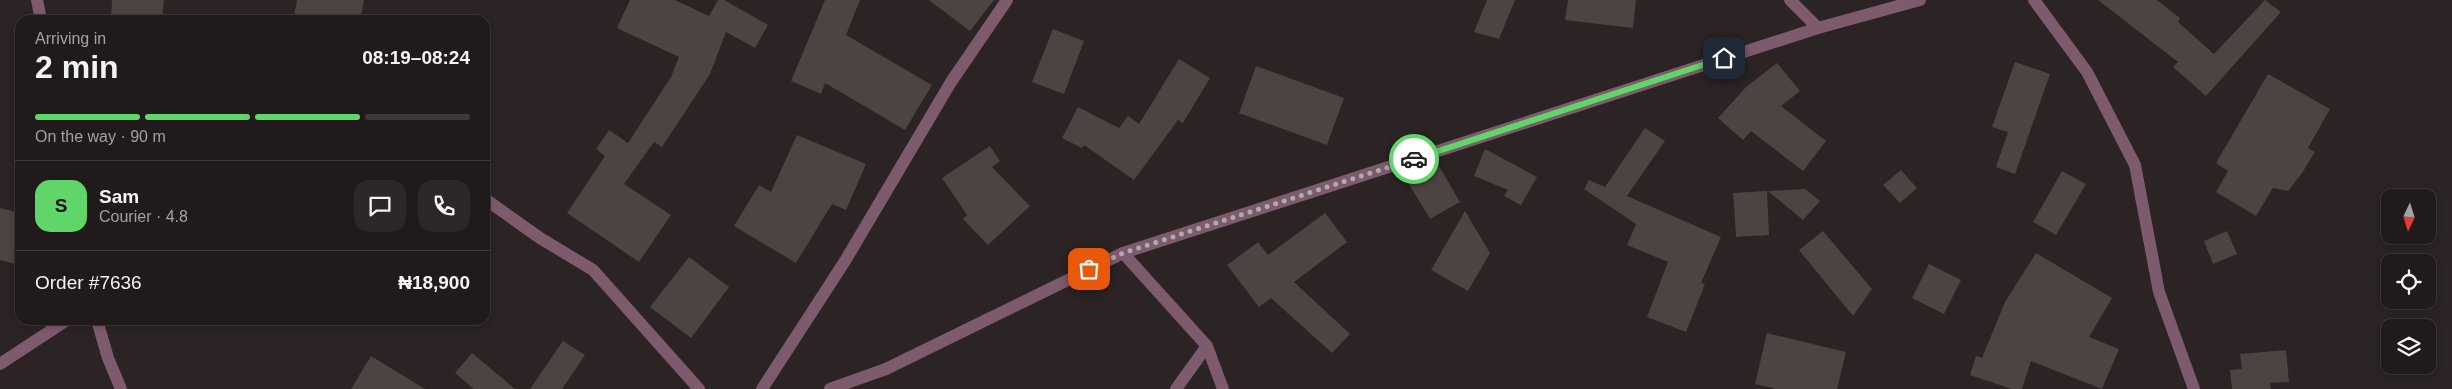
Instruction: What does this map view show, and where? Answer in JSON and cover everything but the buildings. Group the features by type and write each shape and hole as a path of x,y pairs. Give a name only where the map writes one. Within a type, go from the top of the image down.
{"street":[{"path":"37,0 40,15"},
{"path":"762,389 845,261 951,82 1007,0"},
{"path":"1790,0 1818,28"},
{"path":"830,389 886,369 1123,253 1818,28 1920,0"},
{"path":"2034,0 2088,72 2135,165 2159,292 2194,389"},
{"path":"490,203 540,238 593,270 699,389"},
{"path":"1123,253 1207,346 1223,389"},
{"path":"0,364 59,325"},
{"path":"98,325 108,358 121,389"},
{"path":"1176,389 1207,346"}],"way so far":[{"path":"1089,269 1123,253 1414,159"}],"route":[{"path":"1414,159 1724,58"}]}
